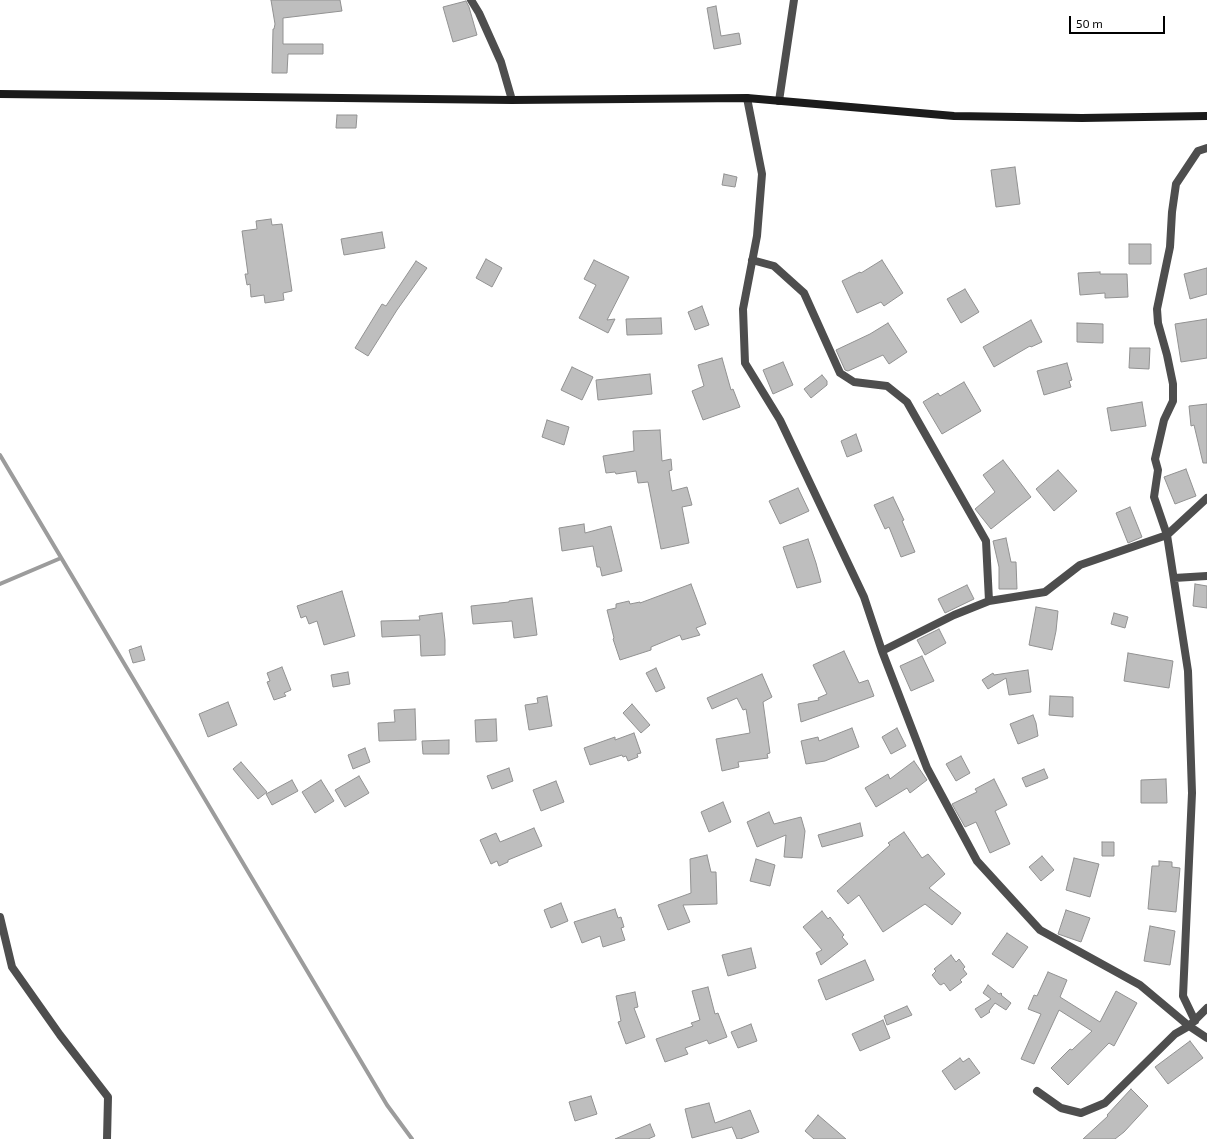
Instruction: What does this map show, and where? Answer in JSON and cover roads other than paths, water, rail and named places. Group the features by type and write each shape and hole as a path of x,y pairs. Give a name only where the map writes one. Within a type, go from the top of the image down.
{"main road":[{"path":"0,94 512,100 747,98 954,116 1082,118 1207,116"}],"street":[{"path":"470,0 479,14 501,62 512,100"},
{"path":"779,101 794,0"},
{"path":"747,98 762,174 757,236 743,309 745,363 780,420 858,582 882,651 927,768 977,861 1040,930 1140,985 1192,1024 1207,1038"},
{"path":"1192,1024 1183,996 1192,793 1188,670 1167,535 1154,497 1158,470 1155,459 1164,420 1173,401 1173,384 1158,323 1157,309 1170,247 1172,212 1176,184 1198,151 1207,148"},
{"path":"752,260 774,266 804,293 840,373 854,382 887,386 907,402 986,541 989,601"},
{"path":"882,651 954,616 989,601 1045,592 1080,565 1167,535 1207,498"},
{"path":"1174,578 1207,576"},
{"path":"0,917 12,967 60,1035 108,1097 107,1139"},
{"path":"1037,1090 1061,1108 1081,1113 1105,1103 1175,1034 1192,1024 1207,1008"}],"waterway":[{"path":"0,455 387,1105 412,1139"},
{"path":"0,584 61,558"}]}
